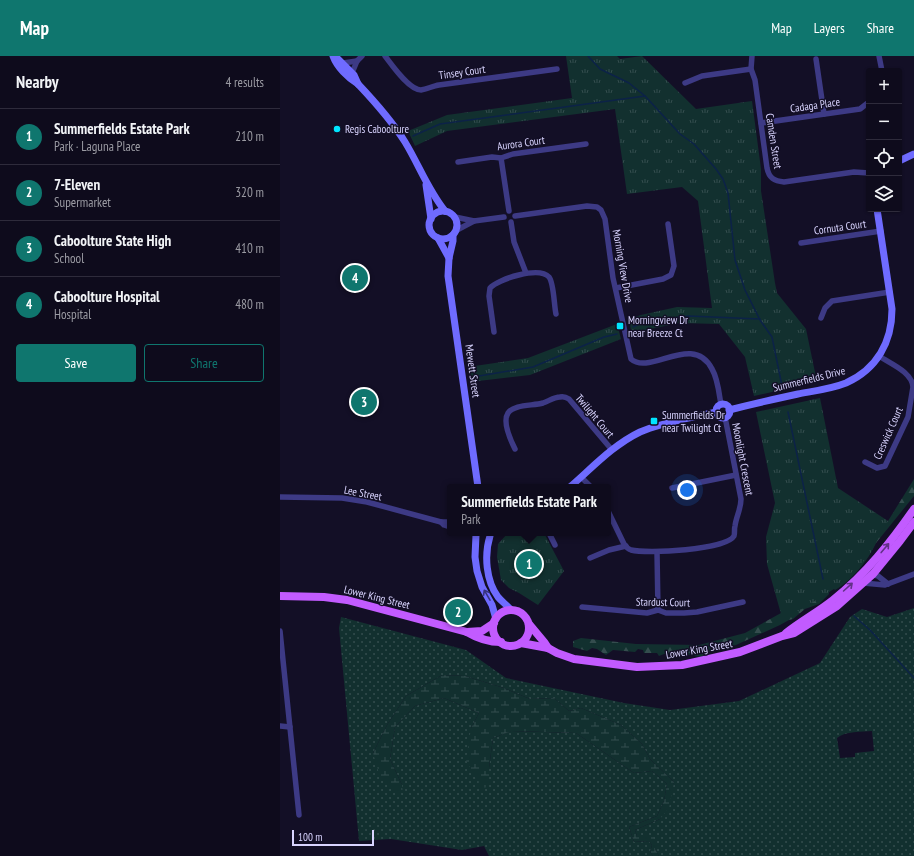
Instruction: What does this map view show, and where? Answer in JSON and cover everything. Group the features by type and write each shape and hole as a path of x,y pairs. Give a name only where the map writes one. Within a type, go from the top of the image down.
{"main road":[{"path":"334,56 352,73 358,84 388,117 400,134 439,204 455,217 457,221 455,232 446,239 438,238 430,231 429,223 437,213 446,211"},
{"path":"334,56 335,62 352,80 358,84"},
{"path":"902,160 914,154"},
{"path":"425,181 431,219"},
{"name":"Summerfields Drive","path":"729,410 845,383 863,373 879,356 888,340 892,309 878,212"},
{"name":"Mewett Street","path":"455,232 449,258 450,284 478,484"},
{"name":"Mewett Street","path":"438,238 449,258"},
{"path":"573,484 612,450 629,438 649,429 716,412 717,408 721,405 726,405 729,410 729,414 724,417 720,417 716,412"},
{"name":"Lower King Street","path":"862,579 914,509"},
{"name":"Lower King Street","path":"521,643 548,648 566,657 637,667 682,665 723,657 747,650 782,636 862,579 873,574 892,552 914,522"},
{"path":"474,536 477,571 482,586 492,605 495,621 494,632 498,640 511,646 521,643 528,635 529,624 524,616 511,610 499,598 492,586 487,557 492,536"},
{"path":"479,536 484,538 489,536"},
{"name":"Lower King Street","path":"280,596 324,597 347,600 467,632 494,642 501,642"},
{"path":"467,632 482,631 495,621 502,613 511,610"},
{"name":"Lower King Street","path":"529,624 548,648"}],"street":[{"path":"343,63 357,60 362,56"},
{"name":"Tinsey Court","path":"385,56 410,85 422,90 439,85 557,69"},
{"name":"Camden Street","path":"752,56 751,69 755,80 767,168 770,176 775,181 784,182 854,172 866,173"},
{"path":"879,56 881,68"},
{"path":"816,59 824,114"},
{"path":"352,73 357,60"},
{"path":"686,83 702,76 751,69"},
{"name":"Cadaga Place","path":"761,123 860,109 866,104"},
{"name":"Aurora Court","path":"458,162 492,157 501,158 513,154 586,144"},
{"path":"501,158 509,211"},
{"name":"Morning View Drive","path":"515,216 587,206 597,207 601,210 605,219 616,288 631,359 634,362 642,363 685,354 698,355 705,359 713,370 721,405"},
{"path":"509,211 514,213 515,216 514,220 511,222 515,246 526,273"},
{"path":"455,217 474,221 504,217 509,211"},
{"path":"504,217 506,220 511,222"},
{"path":"455,232 474,221"},
{"path":"616,288 662,279 671,275 674,266 668,224"},
{"name":"Cornuta Court","path":"801,243 881,231"},
{"path":"494,332 489,296 490,288 498,282 526,273 540,274 549,277 552,285 556,314"},
{"path":"821,318 825,308 832,301 890,292"},
{"name":"Creswick Court","path":"864,462 877,468 886,466 908,417 914,387 913,382 908,375 879,356"},
{"name":"Twilight Court","path":"515,449 508,431 506,418 509,412 517,408 542,403 561,396 569,399 612,450"},
{"name":"Moonlight Crescent","path":"626,546 632,550 657,552 705,547 726,542 731,538 734,534 735,524 741,505 724,417"},
{"path":"672,488 736,475"},
{"path":"581,477 587,484"},
{"name":"Lee Street","path":"280,497 342,498 367,502 441,522 447,522"},
{"path":"590,558 610,550 626,546 611,517"},
{"name":"Lee Street","path":"441,522 447,526"},
{"path":"550,536 555,545"},
{"path":"657,552 658,610"},
{"path":"873,574 888,584"},
{"path":"862,579 881,585 888,584 914,574"},
{"name":"Stardust Court","path":"582,607 647,613 658,610 668,613 697,612 743,602"},
{"path":"280,631 299,815"},
{"path":"280,726 290,727"}],"green space":[{"path":"566,56 617,56 620,59 642,56 696,109 752,101 761,169 761,191 777,293 806,329 817,382 754,396 745,357 719,324 679,323 641,331 632,336 629,319 677,307 712,308 698,201 682,187 627,194 615,109 447,131 415,146 408,131 447,115 572,98"},
{"path":"617,324 621,339 530,375 470,382 468,367 528,358"},
{"path":"820,398 838,488 888,521 868,557 834,589 783,621 767,564 766,537 775,503 756,412"},
{"path":"914,479 914,496 876,543 859,570 847,582 835,590 832,587 888,521"},
{"path":"505,536 546,536 564,571 538,605 509,588 501,580 497,557 498,544"},
{"path":"828,586 829,594 819,604 805,609 793,619 736,645 709,652 701,657 695,656 693,653 689,655 680,653 677,656 672,657 670,654 659,656 657,653 644,653 643,650 638,649 635,652 613,650 606,655 597,649 592,648 587,651 573,647 573,641 581,638 636,644 699,645 745,633 781,613 784,613"},
{"path":"914,608 914,856 659,856 655,849 655,843 637,836 635,830 660,819 674,782 650,759 642,744 621,725 581,708 569,711 554,698 530,699 504,688 465,676 442,675 406,696 387,725 373,753 402,785 390,759 395,727 415,706 444,698 479,713 471,728 489,786 489,768 493,738 511,731 576,733 634,773 652,771 667,784 664,801 657,816 629,827 634,842 649,841 652,845 650,852 653,856 489,856 484,846 462,850 391,839 359,841 339,628 341,617 466,650 506,678 624,703 670,710 739,701 820,663 850,617 862,609 887,617","holes":["872,731 874,751 855,753 855,757 840,758 837,738 844,734"]},
{"path":"442,675 465,676 504,688 530,699 554,698 569,711 581,708 621,725 642,744 650,759 674,782 669,808 660,819 635,830 637,836 653,837 655,849 659,856 653,856 650,852 652,845 649,841 634,842 629,827 657,816 664,801 667,784 652,771 634,773 576,733 512,731 493,738 489,768 489,787 481,788 466,760 471,728 479,713 444,698 415,706 395,727 390,759 402,785 403,793 396,792 380,777 373,753 387,725 406,696"}],"waterway":[{"path":"588,56 600,69 629,83 645,96 680,134 694,144 723,179 728,193 735,260 745,290 760,320 772,337 782,386"},
{"path":"413,136 440,124 645,96"},
{"path":"633,327 644,322 688,316 760,319"},
{"path":"473,377 533,367 604,337 617,334"},
{"path":"788,412 823,579"},
{"path":"854,616 870,630 914,678"}],"place":[{"name":"Regis Caboolture","path":"337,129"},
{"name":"Caboolture Hospital","path":"355,278"},
{"name":"Morningview Dr near Breeze Ct","path":"620,326"},
{"name":"Caboolture State High","path":"364,402"},
{"name":"Summerfields Dr near Twilight Ct","path":"654,421"},
{"name":"Summerfields Estate Park","path":"529,564"},
{"name":"7-Eleven","path":"458,612"}]}
